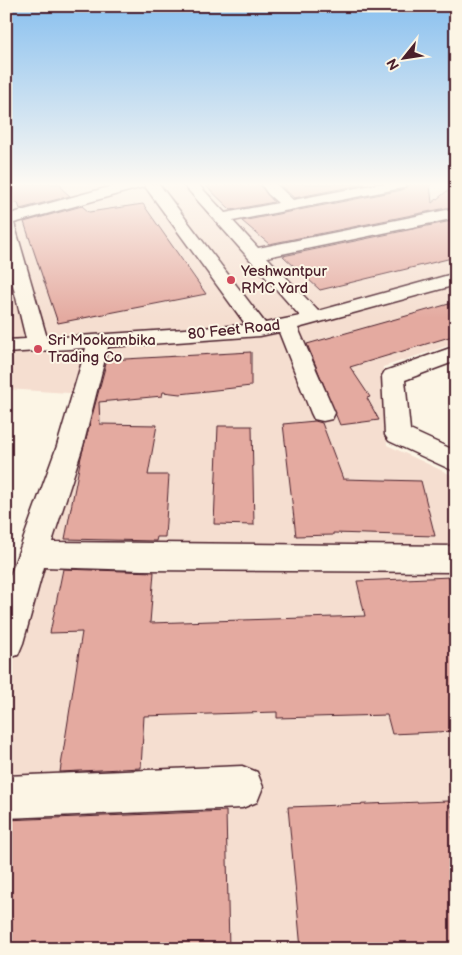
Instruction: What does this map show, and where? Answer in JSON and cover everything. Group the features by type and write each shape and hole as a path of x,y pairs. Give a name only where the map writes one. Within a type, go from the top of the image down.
{"street":[{"path":"8,229 38,344"},
{"path":"184,229 260,330"},
{"path":"232,229 314,319"},
{"path":"255,254 380,229"},
{"name":"80 Feet Road","path":"6,347 260,330 314,319 456,279"},
{"path":"286,325 322,414"},
{"path":"6,643 32,554 70,446 99,340"},
{"path":"456,353 393,376 398,435 456,462"},
{"path":"32,554 142,557 456,559"},
{"path":"6,797 242,787"}],"shaded area":[{"path":"6,229 456,229 456,343 383,367 387,445 456,477 456,949 6,949 6,656 85,394 6,389"}],"building":[{"path":"26,229 160,229 206,294 58,323"},
{"path":"251,229 345,229 269,244"},
{"path":"415,229 456,229 456,257 320,290 283,256"},
{"path":"456,302 456,335 350,367 370,397 367,398 379,420 340,425 307,344"},
{"path":"251,352 251,386 180,394 163,392 162,396 99,402 100,424 157,425 148,475 169,475 165,537 157,537 156,541 65,539 81,457 107,360"},
{"path":"315,421 322,423 343,479 421,481 435,536 333,533 333,535 296,536 283,424"},
{"path":"218,426 252,426 254,525 214,524"},
{"path":"63,569 154,572 150,623 365,616 357,581 451,577 456,590 456,731 392,734 387,715 277,718 277,712 144,716 141,768 60,772 82,632 50,633"},
{"path":"449,801 456,827 456,949 301,949 288,807"},
{"path":"226,811 229,949 6,949 6,820"}],"place":[{"name":"Yeshwantpur RMC Yard","path":"231,280"},
{"name":"Sri Mookambika Trading Co","path":"38,349"}]}
